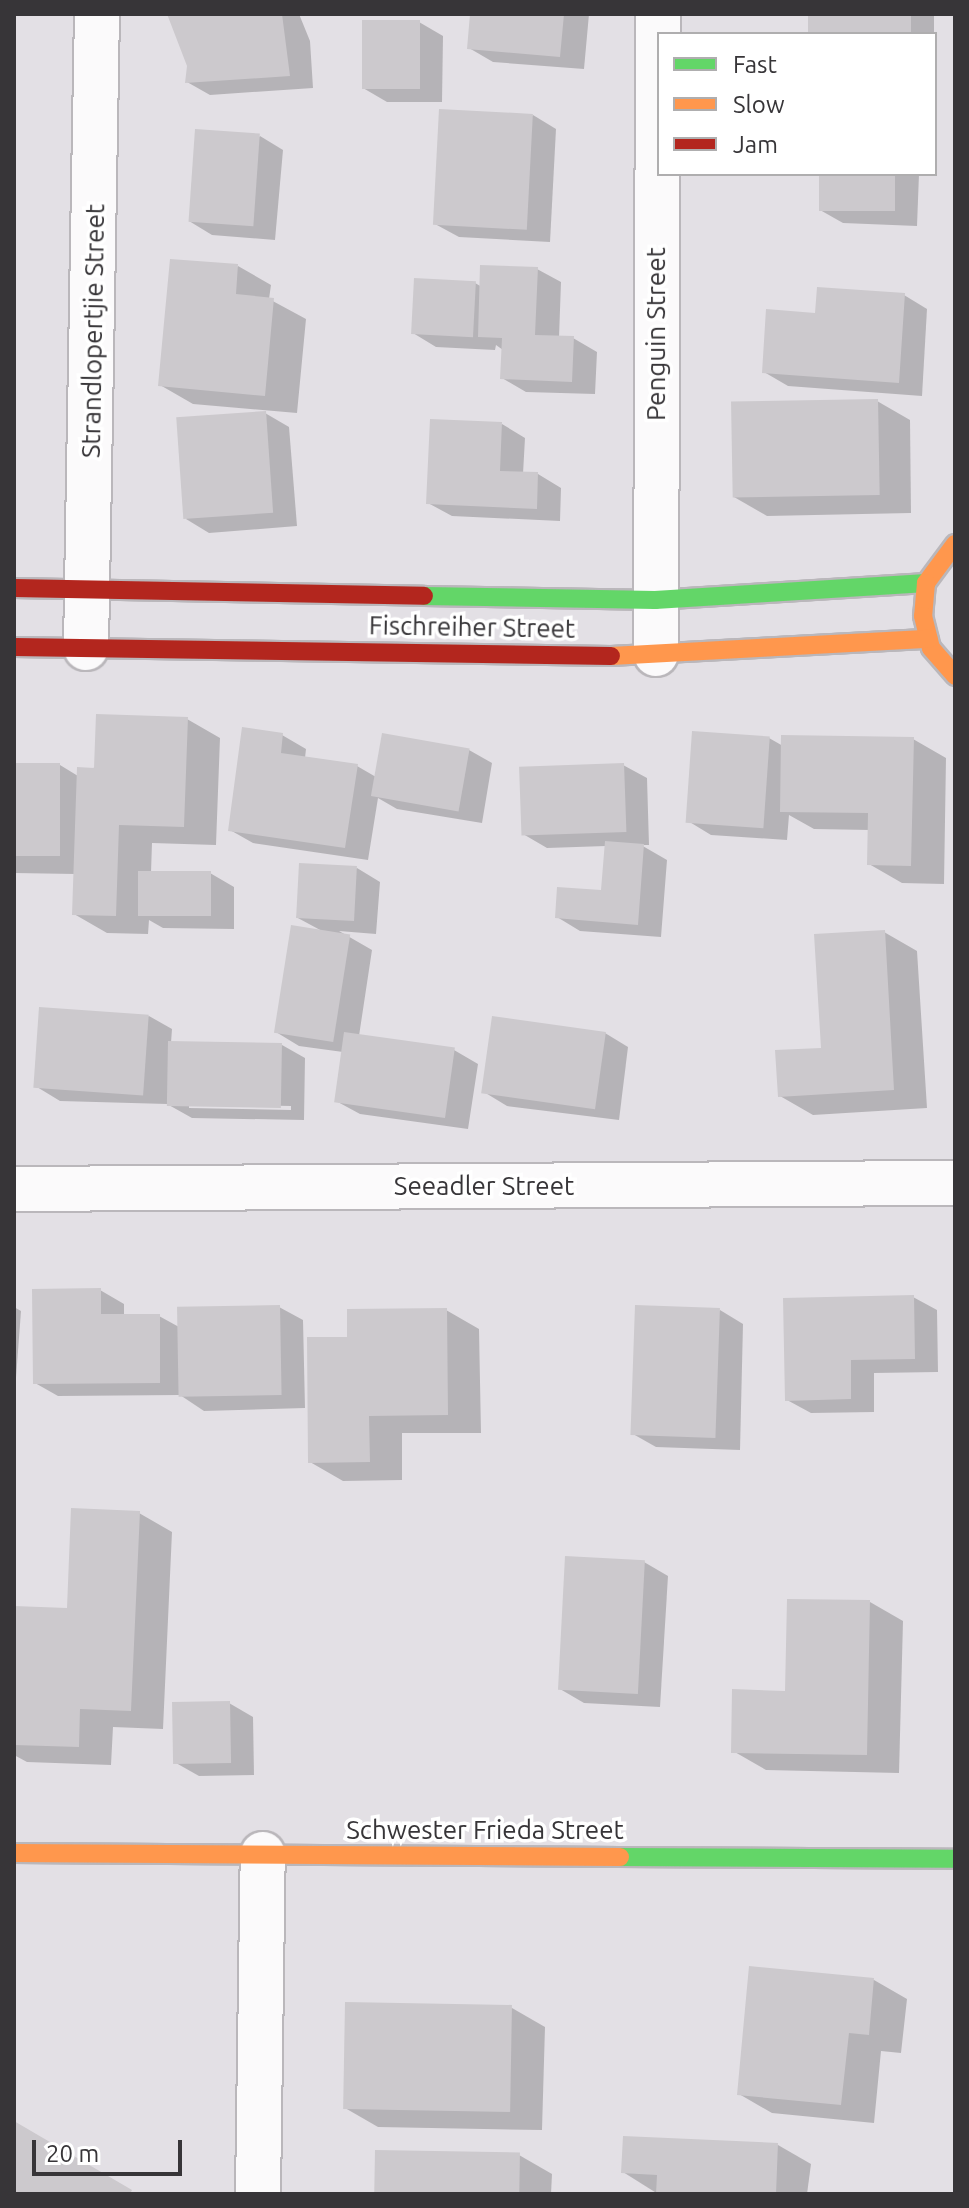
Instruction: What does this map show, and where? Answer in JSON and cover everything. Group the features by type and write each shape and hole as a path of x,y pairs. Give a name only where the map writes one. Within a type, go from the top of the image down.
{"street":[{"name":"Strandlopertjie Street","path":"86,648 97,14"},
{"name":"Penguin Street","path":"656,654 657,176"},
{"path":"955,544 926,583 923,616 929,639 955,676"},
{"name":"Fischreiher Street","path":"14,588 89,587 655,600 926,583"},
{"name":"Fischreiher Street","path":"14,647 656,654 929,639"},
{"name":"Seeadler Street","path":"14,1189 955,1183"},
{"name":"Schwester Frieda Street","path":"14,1853 955,1859"},
{"path":"258,2194 263,1854"}],"building":[{"path":"167,14 282,14 290,76 185,83 187,66"},
{"path":"470,14 564,14 560,57 467,49"},
{"path":"808,14 911,14 911,32 808,32"},
{"path":"362,20 420,20 420,89 362,89"},
{"path":"439,109 533,114 527,230 433,225"},
{"path":"195,129 260,134 253,226 189,222"},
{"path":"819,176 895,176 895,211 819,211"},
{"path":"170,259 238,264 236,294 274,298 265,396 158,386"},
{"path":"480,265 538,267 535,335 574,336 572,382 500,379 502,338 478,337"},
{"path":"414,278 476,281 473,337 411,334"},
{"path":"817,287 905,293 899,383 762,373 766,309 815,313"},
{"path":"878,399 880,495 733,498 731,402"},
{"path":"266,411 273,513 183,519 176,417"},
{"path":"430,419 502,422 500,471 538,472 537,509 426,504"},
{"path":"96,714 188,717 184,827 119,825 116,916 72,915 77,767 94,768"},
{"path":"242,727 283,733 281,753 358,764 345,848 228,831"},
{"path":"692,731 770,736 763,828 686,823"},
{"path":"382,733 470,748 459,811 371,796"},
{"path":"781,735 914,737 911,866 867,865 868,813 780,812"},
{"path":"14,763 60,763 60,856 14,856"},
{"path":"624,763 626,832 521,836 519,767"},
{"path":"605,841 644,844 638,925 555,918 557,887 601,890"},
{"path":"299,863 357,866 354,921 296,918"},
{"path":"138,871 211,871 211,916 138,916"},
{"path":"291,925 350,934 333,1042 274,1033"},
{"path":"885,930 894,1090 778,1097 775,1050 821,1048 814,934"},
{"path":"39,1007 149,1015 143,1095 33,1088"},
{"path":"492,1016 606,1032 595,1109 481,1093"},
{"path":"344,1032 455,1048 445,1118 334,1102"},
{"path":"168,1041 282,1043 281,1108 167,1106"},
{"path":"101,1288 101,1314 160,1314 160,1383 33,1384 32,1289"},
{"path":"914,1295 915,1359 851,1360 851,1399 785,1401 783,1298"},
{"path":"280,1305 282,1395 179,1397 177,1307"},
{"path":"635,1305 720,1308 715,1438 630,1435"},
{"path":"447,1308 448,1415 369,1416 370,1462 308,1463 307,1337 347,1337 347,1309"},
{"path":"71,1508 140,1511 131,1711 80,1709 79,1747 14,1745 14,1606 67,1608"},
{"path":"565,1556 645,1560 638,1694 558,1690"},
{"path":"787,1599 870,1600 867,1755 731,1753 732,1689 785,1691"},
{"path":"230,1701 231,1763 173,1764 172,1702"},
{"path":"749,1966 874,1978 869,2035 849,2033 841,2105 737,2095"},
{"path":"345,2002 512,2005 510,2112 343,2109"},
{"path":"14,2121 132,2190 130,2194 14,2194"},
{"path":"623,2136 778,2143 776,2194 656,2194 657,2175 621,2173"},
{"path":"375,2150 520,2153 519,2194 374,2194"}],"traffic: fast":[{"path":"424,596 655,600 926,583"},
{"path":"620,1857 955,1859"}],"traffic: slow":[{"path":"955,544 926,583 923,616 931,648 955,676"},
{"path":"611,656 929,639"},
{"path":"14,1853 620,1857"}],"traffic: jam":[{"path":"14,588 424,596"},
{"path":"14,647 611,656"}]}
